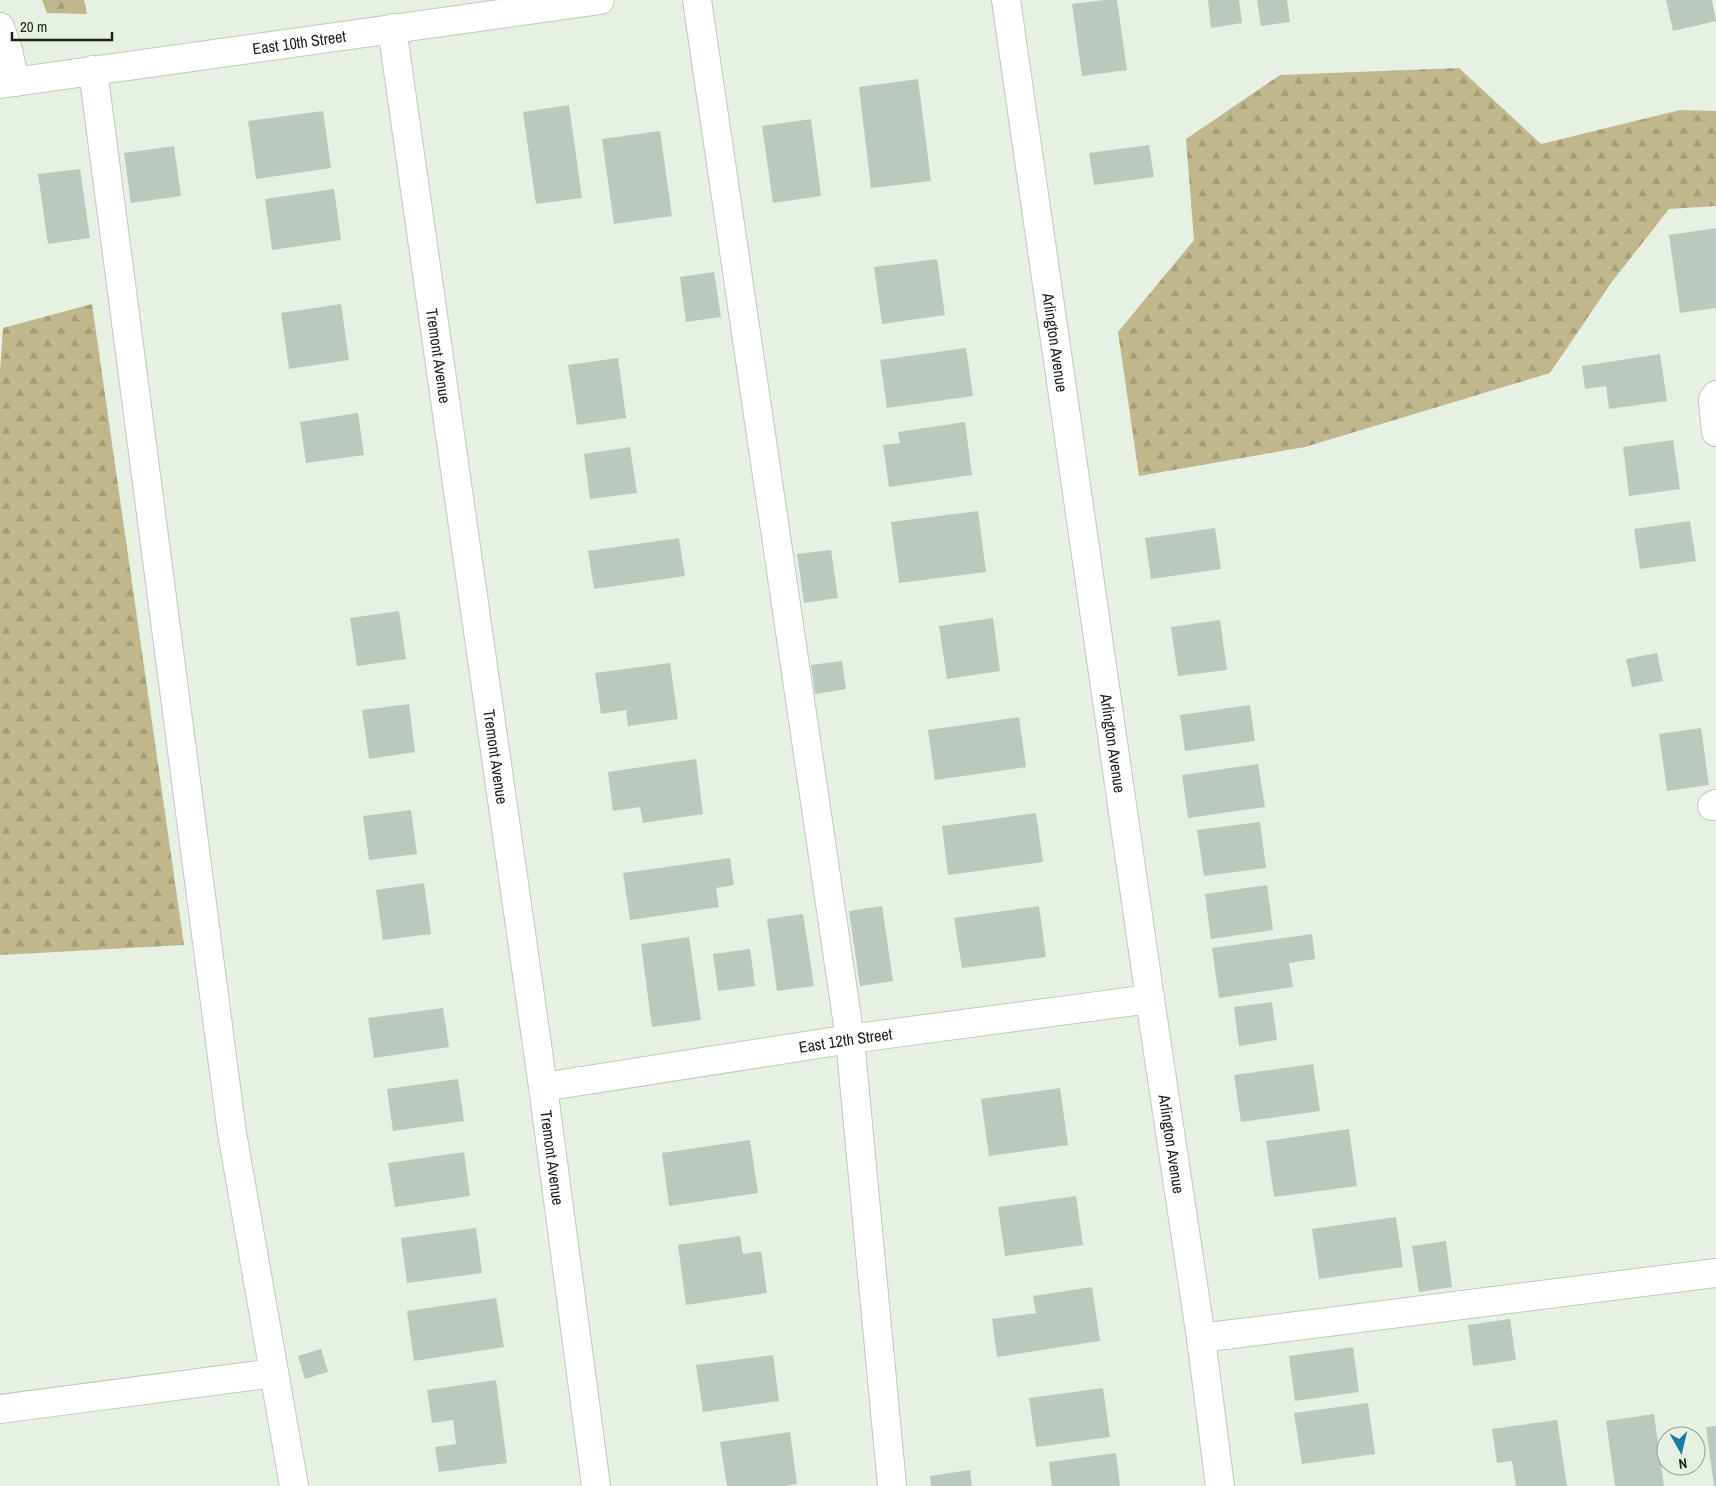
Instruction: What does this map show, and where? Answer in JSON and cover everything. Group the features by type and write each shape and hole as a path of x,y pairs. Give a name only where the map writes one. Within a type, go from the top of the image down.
{"street":[{"name":"East 10th Street","path":"8,83 392,28 495,7 600,0"},
{"path":"697,0 850,1039 892,1486"},
{"name":"Arlington Avenue","path":"1006,0 1150,999 1201,1338 1220,1486"},
{"path":"0,27 8,50 8,83"},
{"name":"Tremont Avenue","path":"392,28 543,1087 596,1486"},
{"path":"93,70 232,1133 294,1486"},
{"path":"1716,395 1712,400 1716,432"},
{"name":"East 12th Street","path":"543,1087 850,1039 1150,999"},
{"path":"1201,1338 1716,1273"},
{"path":"0,1409 274,1372"}],"green space":[{"path":"42,0 84,0 87,14 47,13"},
{"path":"1459,68 1541,144 1680,110 1716,111 1716,206 1669,209 1611,283 1550,373 1305,447 1139,476 1118,332 1194,240 1186,139 1280,75"},
{"path":"92,304 184,945 0,955 0,371 3,328"}],"building":[{"path":"1117,0 1127,70 1082,76 1072,4"},
{"path":"1208,0 1239,0 1242,23 1211,28"},
{"path":"1257,0 1287,0 1290,22 1261,26"},
{"path":"1666,0 1712,0 1716,21 1673,31"},
{"path":"918,79 931,181 871,188 859,87"},
{"path":"569,105 582,198 536,204 523,112"},
{"path":"323,111 331,168 256,179 248,121"},
{"path":"811,119 821,196 773,203 762,126"},
{"path":"660,131 672,216 614,224 602,139"},
{"path":"1149,145 1154,177 1094,185 1089,153"},
{"path":"174,146 181,196 131,203 124,153"},
{"path":"80,169 90,238 48,244 38,174"},
{"path":"334,189 341,240 272,250 265,199"},
{"path":"1716,228 1716,308 1680,313 1669,235"},
{"path":"937,259 945,315 882,324 874,267"},
{"path":"714,272 721,317 686,322 680,277"},
{"path":"341,304 349,360 289,369 281,313"},
{"path":"966,348 973,396 887,408 880,360"},
{"path":"1660,354 1667,401 1609,409 1606,386 1585,389 1582,366"},
{"path":"618,358 626,418 577,425 568,365"},
{"path":"358,413 364,455 306,463 300,422"},
{"path":"965,422 972,475 889,487 883,445 900,443 898,432"},
{"path":"1673,440 1680,489 1629,496 1623,447"},
{"path":"630,447 637,493 590,499 584,454"},
{"path":"978,511 986,572 899,583 891,522"},
{"path":"1690,521 1696,561 1640,569 1634,529"},
{"path":"1215,528 1221,569 1151,579 1145,538"},
{"path":"679,538 685,576 594,589 588,551"},
{"path":"831,550 838,598 804,603 797,554"},
{"path":"399,611 406,659 357,666 350,618"},
{"path":"993,618 1000,671 947,679 939,626"},
{"path":"1220,620 1227,670 1178,676 1171,627"},
{"path":"1657,653 1663,681 1632,687 1626,659"},
{"path":"842,661 846,689 815,694 811,665"},
{"path":"670,663 678,719 628,726 626,710 601,714 595,673"},
{"path":"409,704 415,752 369,759 362,710"},
{"path":"1250,705 1255,741 1185,751 1180,715"},
{"path":"1019,717 1026,767 935,780 928,730"},
{"path":"1701,728 1709,785 1667,791 1659,734"},
{"path":"696,759 703,814 643,823 640,807 613,811 608,772"},
{"path":"1258,764 1265,807 1188,818 1182,775"},
{"path":"411,810 417,854 369,860 363,816"},
{"path":"1036,813 1043,862 948,875 942,826"},
{"path":"1260,822 1266,868 1204,876 1197,830"},
{"path":"730,858 734,885 716,888 719,907 630,920 623,873"},
{"path":"424,883 431,934 383,940 376,890"},
{"path":"1267,885 1273,930 1211,939 1205,894"},
{"path":"882,906 893,981 860,986 849,911"},
{"path":"1039,906 1046,957 962,968 954,918"},
{"path":"803,914 814,986 777,991 767,919"},
{"path":"1312,934 1315,959 1289,963 1293,987 1219,998 1212,948"},
{"path":"689,937 701,1020 652,1027 641,944"},
{"path":"750,949 755,986 718,991 713,954"},
{"path":"1272,1002 1277,1040 1239,1046 1234,1007"},
{"path":"443,1008 449,1047 374,1058 368,1018"},
{"path":"1313,1064 1320,1111 1241,1122 1234,1075"},
{"path":"458,1079 464,1121 393,1131 387,1089"},
{"path":"1060,1088 1068,1145 989,1156 981,1099"},
{"path":"1349,1129 1357,1186 1274,1197 1266,1141"},
{"path":"750,1140 758,1193 669,1206 662,1153"},
{"path":"464,1152 470,1196 395,1207 388,1163"},
{"path":"1076,1196 1083,1245 1005,1256 998,1207"},
{"path":"1396,1217 1403,1267 1319,1279 1312,1229"},
{"path":"476,1228 482,1273 407,1283 401,1238"},
{"path":"740,1236 743,1254 761,1251 767,1293 686,1305 678,1245"},
{"path":"1446,1241 1452,1287 1419,1292 1412,1246"},
{"path":"1092,1287 1100,1341 997,1357 992,1319 1036,1313 1033,1296"},
{"path":"496,1298 504,1347 414,1361 407,1311"},
{"path":"1510,1319 1516,1360 1473,1366 1468,1325"},
{"path":"1353,1347 1359,1392 1295,1401 1289,1356"},
{"path":"321,1349 328,1372 305,1379 298,1356"},
{"path":"773,1355 779,1401 703,1412 696,1365"},
{"path":"496,1380 507,1463 439,1472 435,1447 456,1444 453,1420 432,1423 427,1390"},
{"path":"1103,1388 1110,1437 1036,1447 1029,1398"},
{"path":"1368,1403 1375,1454 1302,1464 1294,1413"},
{"path":"1654,1414 1656,1428 1656,1476 1663,1476 1664,1486 1615,1486 1606,1421"},
{"path":"1557,1420 1567,1486 1516,1486 1512,1461 1497,1463 1492,1429"},
{"path":"1716,1426 1716,1486 1714,1486 1706,1427"},
{"path":"790,1432 797,1484 785,1486 727,1486 720,1442"},
{"path":"1116,1453 1120,1486 1052,1486 1049,1462"},
{"path":"970,1470 972,1486 931,1486 930,1476"}]}
